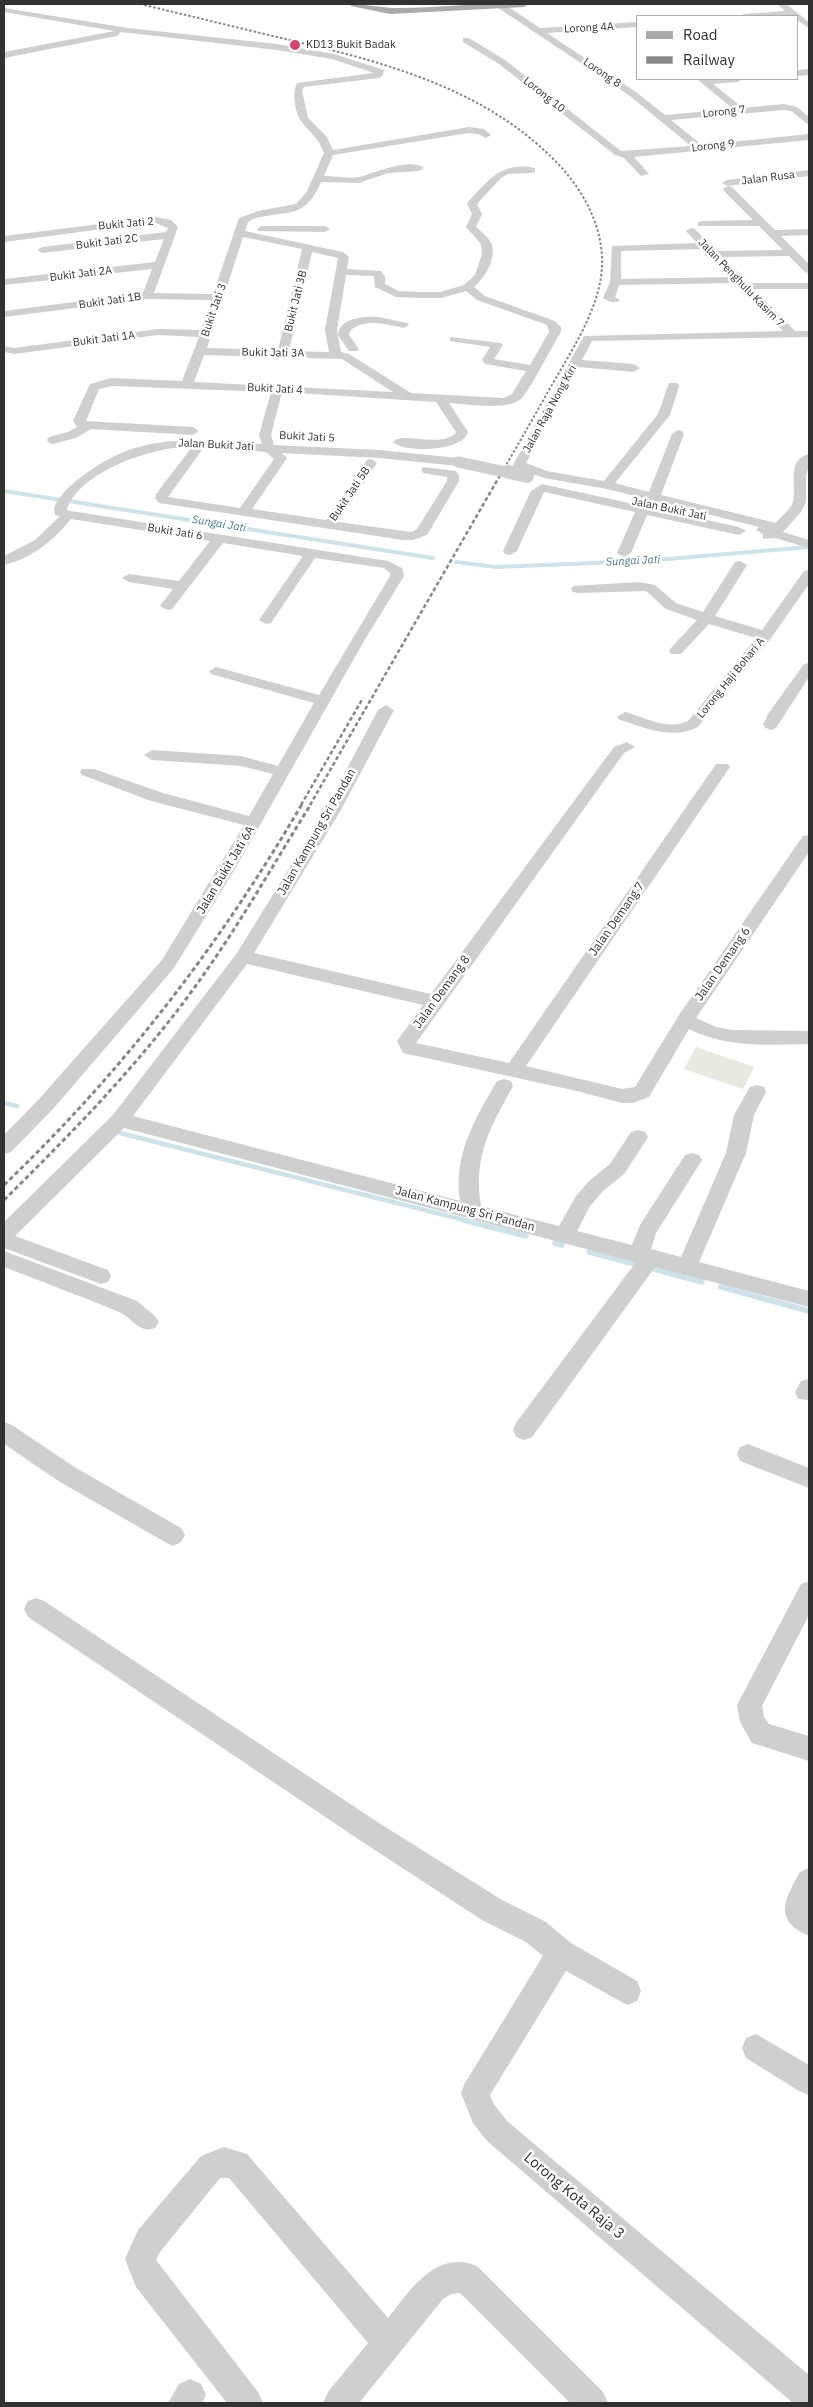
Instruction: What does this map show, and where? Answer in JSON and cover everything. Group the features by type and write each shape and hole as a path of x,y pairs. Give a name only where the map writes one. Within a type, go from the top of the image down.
{"main road":[{"path":"355,4 390,11 524,4"}],"street":[{"path":"781,4 795,15"},
{"name":"Lorong 8","path":"500,5 633,94 699,147"},
{"path":"4,10 128,31 294,50 334,57 382,72 379,75 301,84 298,91 304,119 324,139 329,153 306,202 301,206 248,217 243,220 240,230"},
{"path":"760,15 792,13"},
{"path":"798,18 809,26"},
{"path":"618,25 636,24"},
{"name":"Lorong 4A","path":"538,31 618,25 630,33"},
{"path":"4,56 128,31"},
{"name":"Lorong 10","path":"466,40 502,62 623,154 644,174"},
{"path":"703,80 740,110"},
{"name":"Lorong 7","path":"664,118 784,106 794,109 809,122"},
{"path":"329,153 469,130 481,131 486,135"},
{"path":"316,131 333,133"},
{"name":"Lorong 9","path":"623,154 809,137"},
{"path":"316,179 359,180 387,170 419,168"},
{"path":"342,272 377,273 380,277 378,285 396,294 441,295 468,287 480,276 488,254 486,243 471,227 477,214 471,207 472,204 506,170 532,170"},
{"name":"Jalan Rusa","path":"760,222 727,186 809,173"},
{"name":"Bukit Jati 2","path":"4,239 156,220 167,222 173,227 172,235 147,296"},
{"path":"702,224 760,222 809,270"},
{"path":"240,230 325,229"},
{"path":"240,230 344,257 331,330 340,355 408,397"},
{"name":"Bukit Jati 3","path":"190,386 188,381 200,351 240,230"},
{"name":"Jalan Penghulu Kasim 7","path":"691,231 777,321 792,334"},
{"path":"770,233 809,232"},
{"path":"36,235 50,277"},
{"name":"Bukit Jati 2C","path":"42,250 172,235"},
{"path":"614,300 609,298 615,282 616,248 705,246"},
{"name":"Bukit Jati 3B","path":"283,353 308,248"},
{"path":"713,254 791,253"},
{"name":"Bukit Jati 2A","path":"4,282 159,265"},
{"path":"615,282 741,283 809,286"},
{"name":"Bukit Jati 4","path":"85,425 79,421 80,415 94,388 110,382 440,400 506,401 517,396 555,332 555,328 551,323 481,298 468,287"},
{"name":"Bukit Jati 1B","path":"4,314 147,296 218,297"},
{"path":"340,355 354,351 342,335 344,329 350,324 374,320 403,325"},
{"path":"777,321 793,321"},
{"name":"Bukit Jati 1A","path":"4,350 158,332 205,334"},
{"name":"Jalan Raja Nong Kiri","path":"777,531 654,496 607,485 544,474 519,465 588,338 792,334 808,337"},
{"path":"454,340 497,345 488,360 489,362 533,370"},
{"name":"Bukit Jati 3A","path":"200,351 340,355"},
{"path":"575,363 634,368"},
{"path":"607,485 664,415 673,386"},
{"path":"200,444 162,494 161,498 170,503 404,536 413,536 422,532 453,482 453,476 379,462 281,458 263,439 277,390"},
{"name":"Bukit Jati 5","path":"263,439 442,444 458,439 462,432 440,400"},
{"path":"53,440 72,435 85,425 236,434"},
{"path":"654,496 678,434"},
{"name":"Jalan Bukit Jati","path":"4,561 24,554 51,535 67,505 95,471 116,458 166,444 200,444 263,439 458,462 777,531 808,544"},
{"path":"243,513 281,458"},
{"path":"510,551 537,491 542,488 762,535 777,531 796,509 801,489 798,473 802,464 809,458"},
{"name":"Bukit Jati 5B","path":"329,525 371,463"},
{"name":"Bukit Jati 6","path":"67,505 220,538 388,565"},
{"path":"624,553 643,510"},
{"path":"167,606 220,538"},
{"path":"266,620 312,552"},
{"name":"Jalan Bukit Jati 6A","path":"4,1147 46,1104 168,964 254,822 357,641 397,576 397,571 388,565"},
{"path":"676,651 707,617 740,565"},
{"name":"Lorong Haji Bohari A","path":"625,718 670,729 687,728 694,724 766,635 809,574"},
{"path":"129,578 183,586"},
{"path":"578,589 639,586 650,588 671,606 747,632 766,635"},
{"path":"772,725 776,714 809,667"},
{"path":"216,671 324,700"},
{"name":"Jalan Kampung Sri Pandan","path":"4,1234 120,1120 243,957 333,810 386,710"},
{"name":"Jalan Demang 8","path":"627,747 619,750 406,1041 410,1048 508,1078 577,1084 622,1096 634,1096 642,1092"},
{"path":"152,756 241,761 283,772"},
{"name":"Jalan Demang 7","path":"472,1211 466,1186 476,1134 508,1078 722,767"},
{"path":"88,772 157,797 254,822"},
{"name":"Jalan Demang 6","path":"642,1092 685,1020 809,840"},
{"path":"243,957 436,1001"},
{"path":"685,1020 712,1033 732,1037 806,1033"},
{"path":"687,1267 736,1153 744,1115 757,1092"},
{"name":"Jalan Kampung Sri Pandan","path":"120,1120 809,1298"},
{"path":"564,1235 583,1201 596,1186 617,1169 638,1137"},
{"path":"524,1430 645,1256 647,1231 692,1160"},
{"path":"4,1240 101,1276"},
{"path":"4,1258 130,1307 148,1322"},
{"path":"4,1432 68,1475 173,1534"},
{"path":"748,1454 809,1478"},
{"path":"809,1592 749,1705 753,1722 761,1734 809,1748"},
{"path":"36,1609 370,1832 492,1910 536,1932 561,1953 627,1991"},
{"path":"809,1881 798,1902 799,1915 809,1922"},
{"name":"Lorong Kota Raja 3","path":"561,1953 475,2093 483,2113 497,2131 809,2396"},
{"path":"756,2048 809,2081"},
{"path":"247,2403 147,2276 140,2259 149,2241 211,2166 224,2162 237,2164 388,2343"},
{"path":"340,2403 432,2288 446,2279 466,2277 592,2403"}],"shaded area":[{"path":"696,1047 754,1067 743,1089 684,1069"}],"waterway":[{"name":"Sungai Jati","path":"4,491 433,558"},
{"name":"Sungai Jati","path":"456,562 496,567 644,561 809,547"},
{"path":"4,1103 17,1106"},
{"path":"120,1133 472,1222"},
{"path":"467,1221 526,1236"},
{"path":"555,1243 562,1245"},
{"path":"589,1252 639,1265"},
{"path":"654,1269 702,1282"},
{"path":"721,1287 809,1311"}],"railway":[{"path":"140,4 354,56 430,81 466,97 500,116 532,139 571,179 587,204 598,232 602,262 598,291 594,305 575,345 501,474"},
{"path":"310,805 502,472"},
{"path":"301,805 363,698"},
{"path":"4,1185 48,1142 89,1097 129,1052 166,1005 203,957 237,907 302,804"},
{"path":"4,1200 116,1085 192,991 228,939 311,804"}],"place":[{"name":"KD13 Bukit Badak","path":"295,45"}]}
